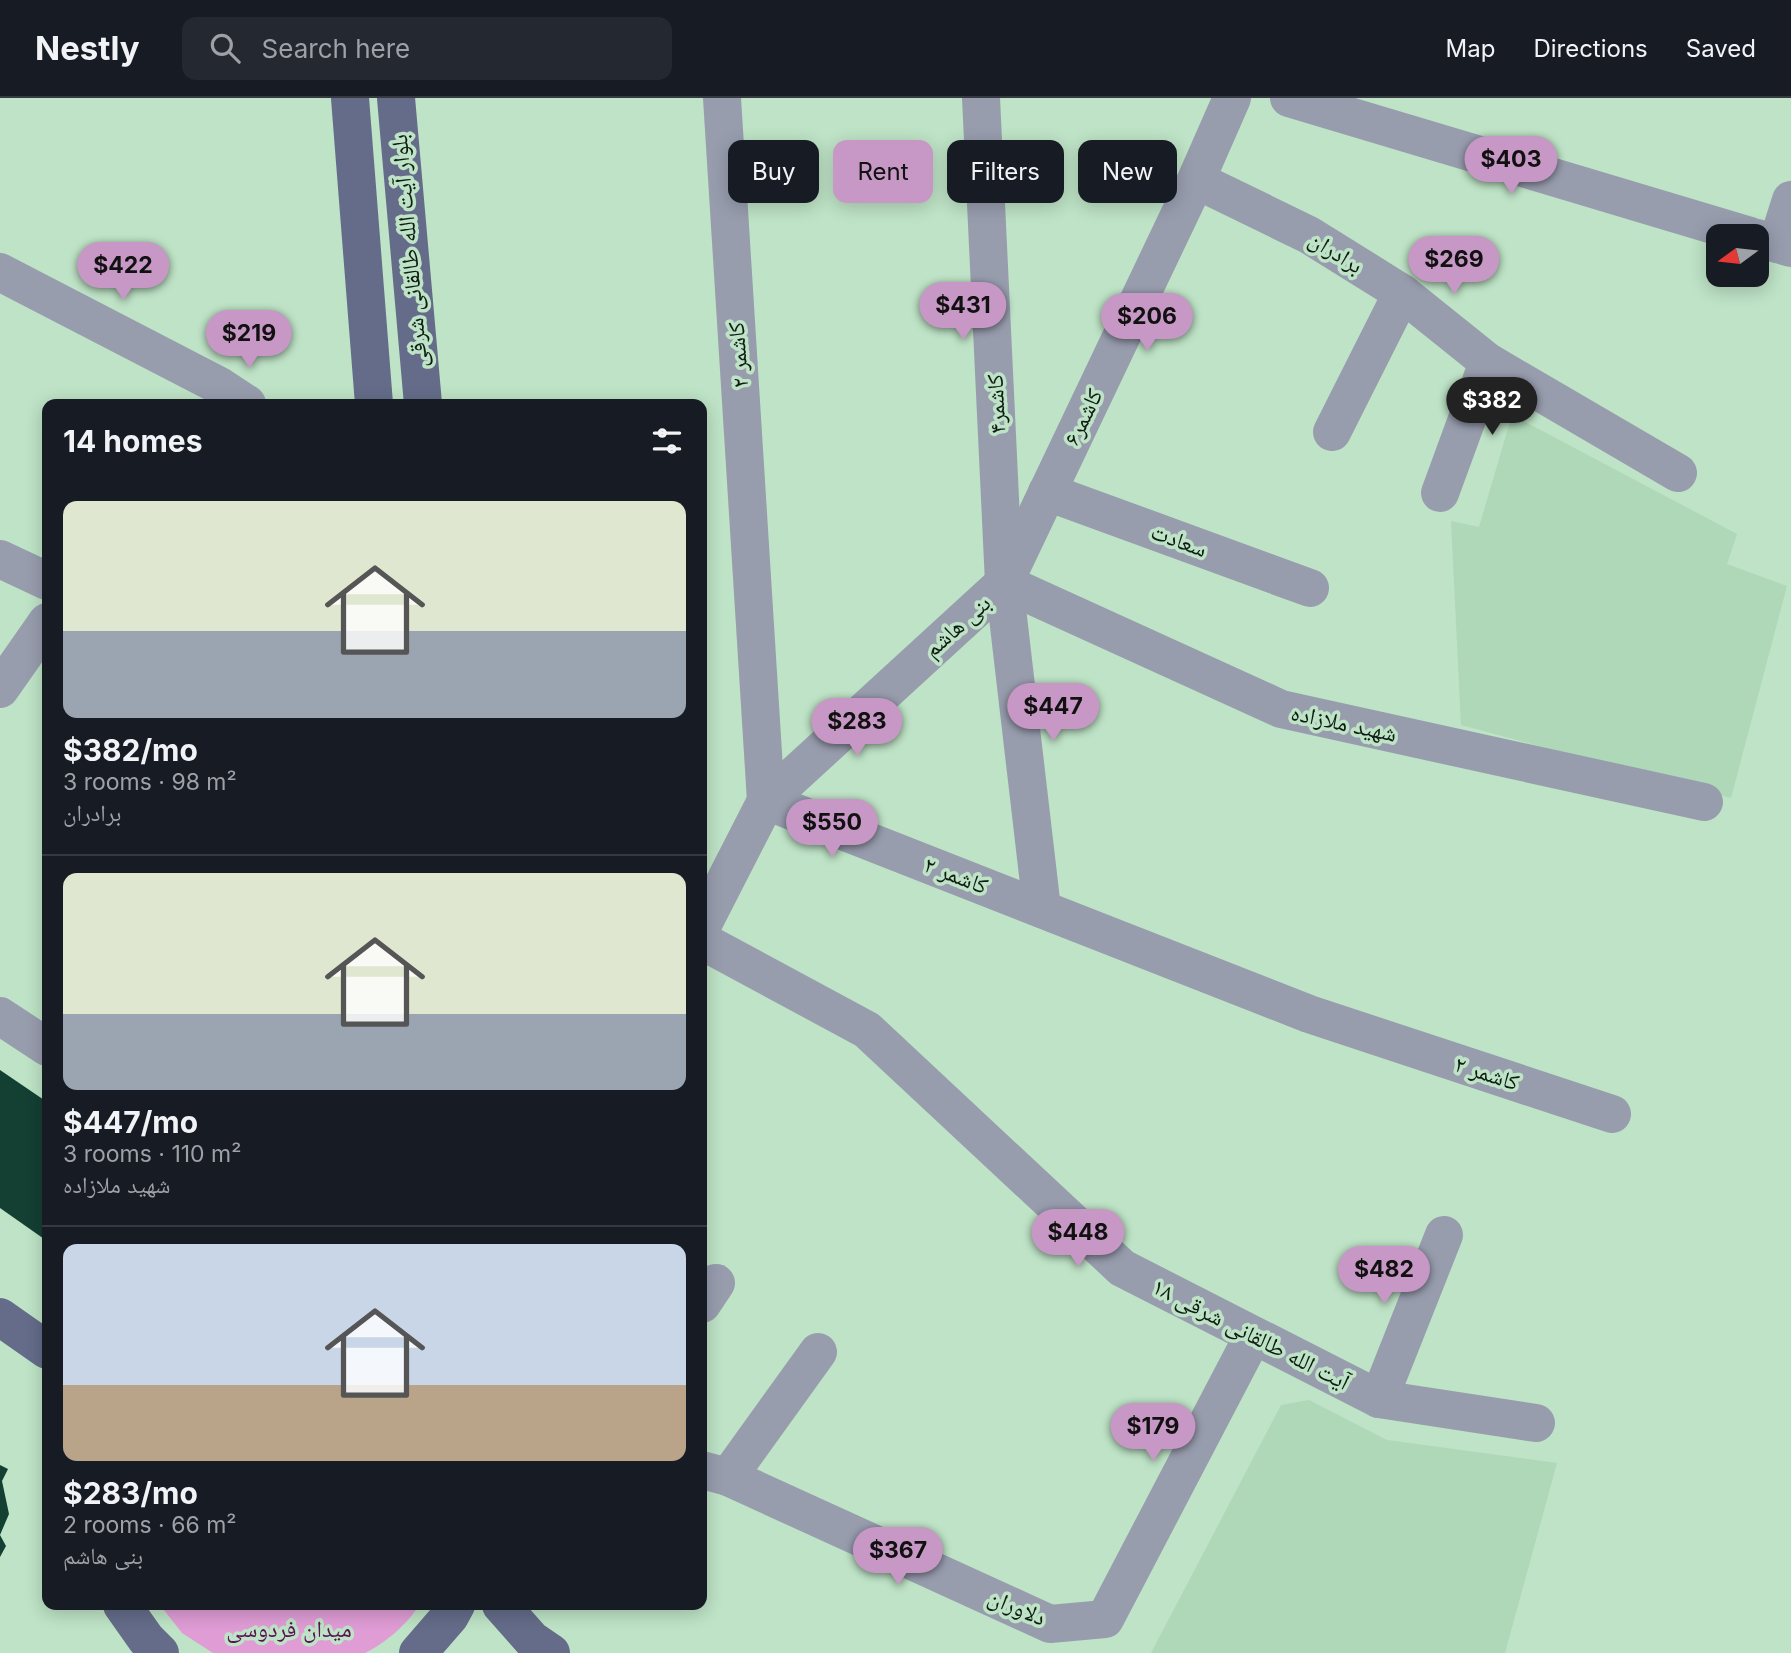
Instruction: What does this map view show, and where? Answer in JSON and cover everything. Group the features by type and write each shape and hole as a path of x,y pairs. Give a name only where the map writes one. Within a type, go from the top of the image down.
{"main road":[{"name":"بلوار آیت الله طالقانی شرقی","path":"350,98 374,399"},
{"name":"بلوار آیت الله طالقانی شرقی","path":"396,98 422,399"},
{"path":"0,1317 42,1346"},
{"path":"126,1610 146,1639 160,1653"},
{"path":"418,1653 453,1610"},
{"path":"505,1610 532,1640 551,1653"}],"street":[{"name":"کاشمر ۲","path":"722,98 766,801 1309,1014 1612,1114"},
{"name":"کاشمر۴","path":"981,98 1004,583 1042,909"},
{"name":"کاشمر۶","path":"1004,583 1196,180 1232,98"},
{"path":"1289,98 1709,224"},
{"name":"برادران","path":"1196,180 1309,235 1402,293 1488,362 1678,473"},
{"path":"1769,242 1791,200"},
{"path":"0,272 223,398"},
{"path":"1332,432 1402,293"},
{"path":"1440,493 1488,362"},
{"name":"سعادت","path":"1048,492 1310,588"},
{"path":"0,559 42,579"},
{"name":"بنی هاشم","path":"707,916 766,801 1004,583"},
{"name":"شهید ملازاده","path":"1004,583 1281,709 1704,802"},
{"path":"0,689 42,629"},
{"name":"آیت الله طالقانی شرقی ۱۸","path":"707,944 867,1030 1122,1268 1378,1399 1536,1423"},
{"path":"0,1016 42,1044"},
{"path":"1378,1399 1444,1235"},
{"name":"دلاوران","path":"715,1474 1045,1638 1105,1619 1253,1336"},
{"path":"715,1474 818,1352"}],"shaded area":[{"path":"1512,415 1737,534 1727,564 1787,586 1731,798 1461,725 1451,521 1479,527"},
{"path":"1309,1400 1387,1440 1557,1463 1505,1653 1151,1653 1281,1405"}],"green space":[{"name":"میدان فردوسی","path":"164,1610 415,1610 380,1645 365,1653 213,1653 182,1633"}],"building":[{"path":"0,1070 42,1099 42,1237 0,1208"},
{"path":"0,1465 8,1469 2,1481 9,1514 0,1535"},
{"path":"0,1535 6,1546 0,1557"}]}
